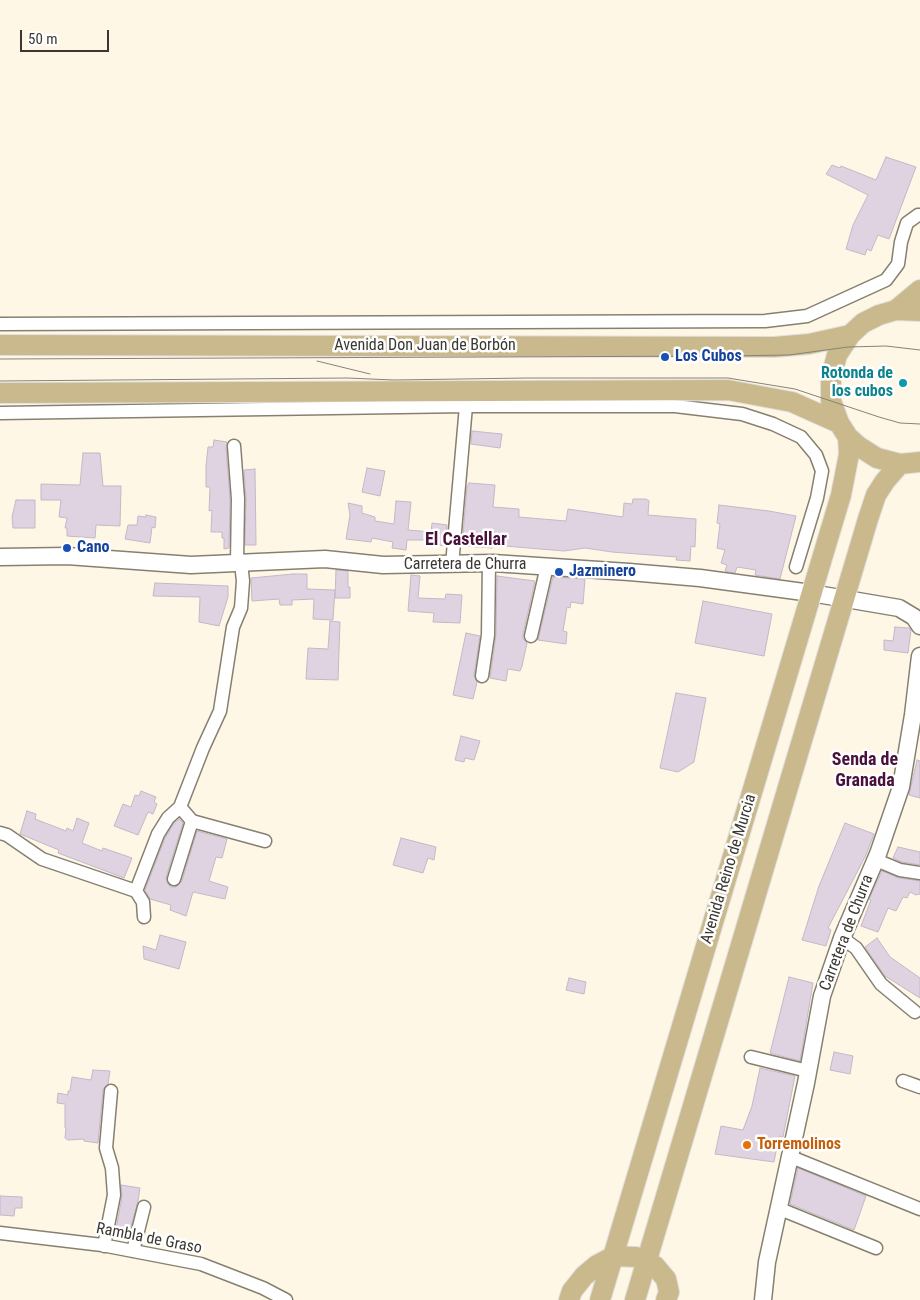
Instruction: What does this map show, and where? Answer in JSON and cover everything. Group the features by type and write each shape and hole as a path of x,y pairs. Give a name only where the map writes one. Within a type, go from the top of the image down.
{"main road":[{"path":"896,310 920,290"},
{"path":"843,430 831,401 831,378 837,355 850,335 863,323 879,315 896,310 920,311"},
{"name":"Avenida Don Juan de Borbón","path":"0,345 774,347 809,344 850,335"},
{"path":"0,393 728,390 792,402 843,430 865,452 877,458 900,464 920,462"},
{"name":"Avenida Reino de Murcia","path":"600,1300 847,473 850,454 843,430"},
{"name":"Avenida Reino de Murcia","path":"635,1300 876,496 885,481 900,464"},
{"path":"569,1300 572,1291 584,1276 597,1265 614,1256 636,1257 655,1266 666,1279 668,1299"}],"street":[{"path":"0,324 765,321 807,316 886,280 898,264 907,223 920,215"},
{"path":"0,413 466,406 675,406 742,414 773,424 801,437 816,455 822,470 817,498 796,567"},
{"path":"452,565 466,406"},
{"path":"136,892 158,834 168,818 180,807 220,711 232,627 241,608 243,581 239,563 238,499 234,446"},
{"name":"Carretera de Churra","path":"0,557 67,556 191,565 325,559 383,564 452,565 489,563 547,566 700,578 811,592 899,608 920,623"},
{"path":"482,676 488,635 489,563"},
{"path":"531,636 547,566"},
{"name":"Carretera de Churra","path":"763,1300 767,1262 791,1157 822,996 842,938 876,860 901,787 915,738 920,656"},
{"path":"180,807 192,821 265,841"},
{"path":"174,879 192,821"},
{"path":"0,833 7,835 42,859 136,892 143,902 144,917"},
{"path":"876,860 900,870 920,873"},
{"path":"842,938 856,948 881,984 915,1012"},
{"path":"751,1057 808,1072"},
{"path":"903,1081 920,1087"},
{"path":"104,1246 114,1195 112,1168 106,1148 111,1091"},
{"path":"791,1157 920,1209"},
{"path":"133,1251 144,1207"},
{"path":"780,1209 876,1248"},
{"name":"Rambla de Graso","path":"0,1233 104,1246 201,1264 263,1288 286,1300"}],"building":[{"path":"886,157 916,167 889,239 878,235 871,251 867,249 865,255 846,249 853,225 868,195 826,174 832,165 840,168 841,166 876,180"},
{"path":"472,431 502,434 500,448 471,444"},
{"path":"214,440 227,442 230,499 229,548 224,549 222,532 211,532 212,510 209,511 210,487 206,487 208,447 213,447"},
{"path":"83,453 100,453 103,486 121,486 120,526 96,525 95,538 67,536 67,528 65,528 67,518 59,517 61,500 41,500 41,484 80,485"},
{"path":"367,468 385,471 380,496 362,492"},
{"path":"255,469 256,545 245,545 246,499 244,470"},
{"path":"469,483 495,485 493,507 519,509 519,517 566,521 568,509 623,517 624,503 632,504 633,499 646,499 649,501 648,515 696,519 695,547 691,546 690,561 676,560 677,557 585,548 564,551 493,545 492,548 462,546 467,487"},
{"path":"16,500 35,500 35,528 13,528 12,517"},
{"path":"396,501 411,502 408,530 431,532 432,523 447,525 445,546 430,544 430,540 407,540 406,550 392,548 393,542 372,538 371,542 346,539 350,515 348,503 362,506 362,513 375,517 375,521 394,524"},
{"path":"719,505 796,516 780,579 755,575 756,570 737,567 735,573 725,571 727,565 721,563 725,550 717,548 720,524 717,523"},
{"path":"146,515 156,517 155,528 152,527 150,543 125,539 128,525 137,525 138,516 146,517"},
{"path":"336,570 348,571 350,598 335,598"},
{"path":"307,574 307,589 335,590 333,620 313,619 314,599 292,600 292,605 280,605 279,599 252,601 251,578"},
{"path":"411,575 420,576 418,598 445,599 446,594 462,595 460,623 433,622 434,613 408,611"},
{"path":"497,576 535,581 523,634 523,639 527,643 522,666 520,671 508,669 506,681 490,678 496,635"},
{"path":"553,577 585,579 583,604 571,602 570,608 567,607 563,631 567,632 566,644 538,640"},
{"path":"155,583 228,586 228,597 219,626 199,622 200,597 153,596"},
{"path":"703,601 772,614 764,656 695,643"},
{"path":"330,621 340,622 338,680 306,679 308,648 328,649"},
{"path":"895,627 909,628 911,630 908,653 884,650 884,640 893,641"},
{"path":"466,633 480,636 474,675 477,682 473,699 453,695"},
{"path":"676,693 706,698 694,762 678,772 660,768"},
{"path":"461,736 480,741 474,760 465,758 464,762 455,760"},
{"path":"917,760 920,761 920,798 909,795"},
{"path":"141,791 156,797 154,802 157,804 153,814 148,812 138,835 114,826 123,804 131,807 135,795 139,796"},
{"path":"27,811 36,814 35,819 66,831 67,828 73,831 77,818 89,823 82,843 102,851 103,848 132,858 124,878 58,853 59,850 20,834"},
{"path":"179,819 183,823 166,877 171,887 176,887 182,881 197,831 227,839 222,858 216,857 209,881 228,887 225,899 193,892 186,916 170,910 171,905 150,899 145,890 165,838 174,823"},
{"path":"845,823 874,834 866,855 828,928 831,930 826,946 802,940 819,886"},
{"path":"401,838 436,847 434,860 428,858 423,873 393,865"},
{"path":"898,847 920,852 920,865 902,862 893,858"},
{"path":"882,871 899,878 920,881 920,894 916,895 910,892 907,898 903,897 896,911 888,908 878,932 861,926 871,900 869,899"},
{"path":"160,935 186,942 179,969 144,959 143,946 156,950"},
{"path":"877,938 890,957 920,978 920,998 885,976 865,947"},
{"path":"789,977 813,983 800,1061 770,1053"},
{"path":"569,978 586,982 584,994 566,990"},
{"path":"834,1052 853,1056 850,1074 830,1070"},
{"path":"760,1068 795,1076 783,1137 779,1136 774,1162 715,1154 721,1126 743,1130 752,1106"},
{"path":"93,1070 110,1071 108,1084 103,1090 98,1143 84,1141 84,1139 68,1140 65,1138 65,1104 57,1103 58,1093 68,1095 72,1077 91,1080"},
{"path":"798,1168 866,1196 854,1230 790,1204"},
{"path":"121,1185 140,1188 128,1237 115,1234 122,1197"},
{"path":"0,1196 22,1197 22,1208 15,1208 14,1216 0,1215"}],"tram line":[{"path":"0,359 724,356 789,355 848,347 886,346 920,350"},
{"path":"317,361 370,374"},
{"path":"0,381 347,378 394,380 728,378 795,389 900,423 920,424"}],"place":[{"name":"Los Cubos","path":"665,357"},
{"name":"Rotonda de los cubos","path":"903,383"},
{"name":"Cano","path":"67,548"},
{"name":"Jazminero","path":"559,572"},
{"name":"Torremolinos","path":"747,1145"}],"district":[{"name":"El Castellar","path":"466,540"},
{"name":"Senda de Granada","path":"865,770"}]}
